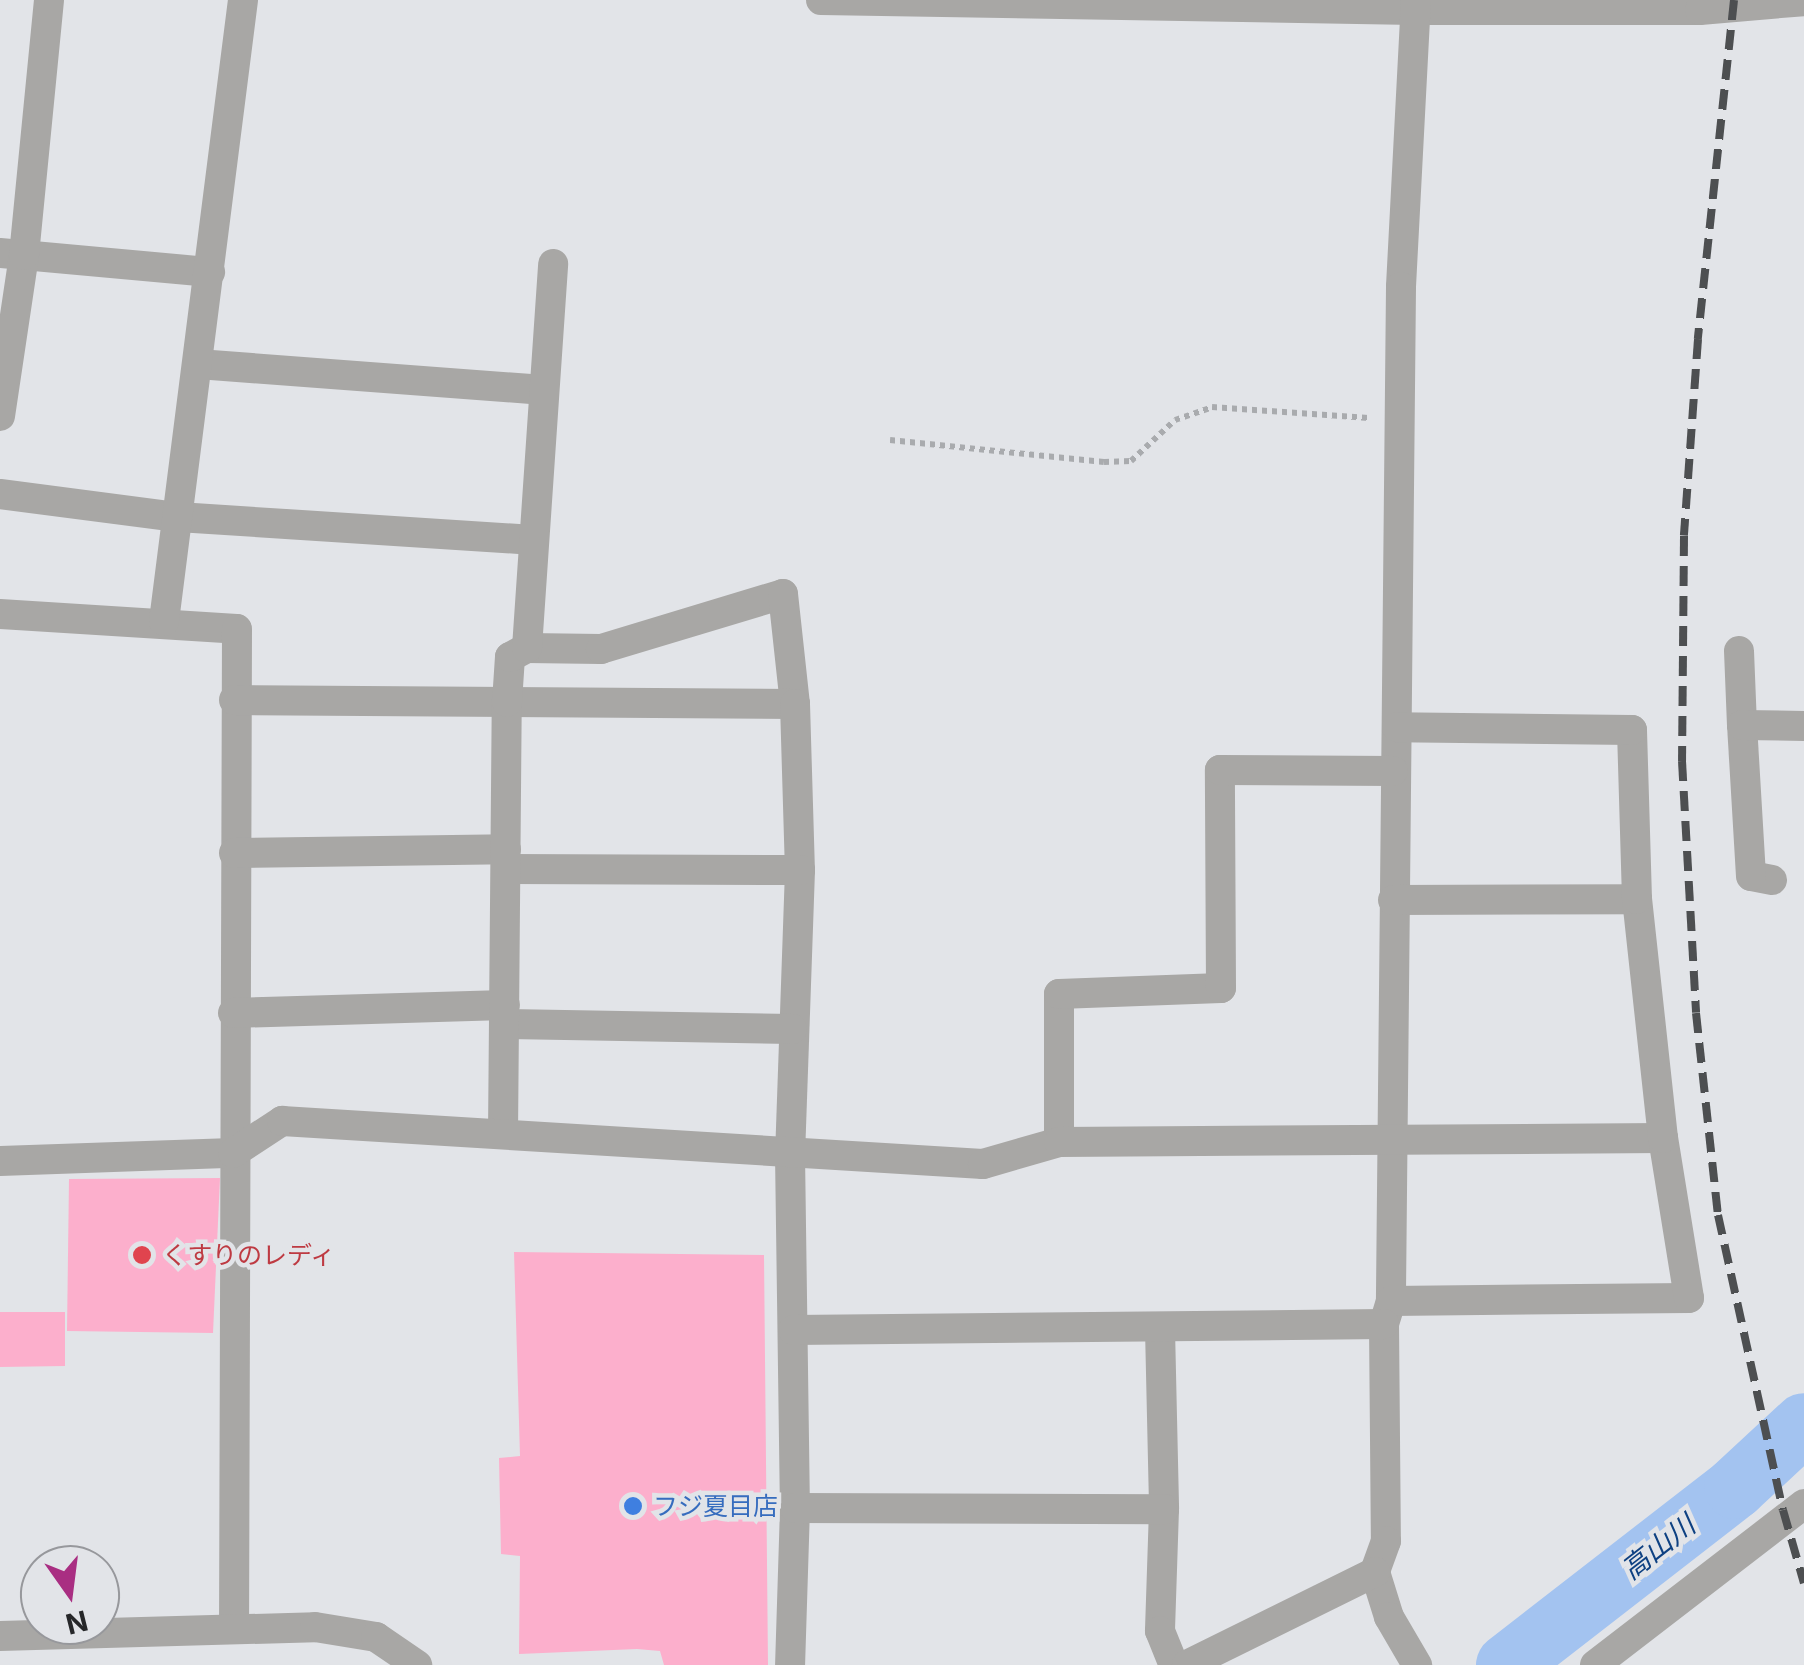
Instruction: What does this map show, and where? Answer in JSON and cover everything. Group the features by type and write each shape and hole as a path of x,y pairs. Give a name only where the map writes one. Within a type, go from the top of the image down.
{"street":[{"path":"0,416 12,254 49,0"},
{"path":"164,621 243,0"},
{"path":"821,0 1700,10 1804,1"},
{"path":"1413,1664 1389,1617 1375,1572 1386,1541 1401,287 1416,5"},
{"path":"12,254 210,272"},
{"path":"527,648 553,264"},
{"path":"198,364 544,390"},
{"path":"0,494 178,517 533,540"},
{"path":"503,1134 510,657 527,648 601,649 784,594 796,704 800,870 790,1154 795,1508 790,1665"},
{"path":"0,614 66,621 164,621 237,629 234,1629"},
{"path":"1739,651 1751,876 1772,880"},
{"path":"234,700 796,704"},
{"path":"1742,725 1804,726"},
{"path":"793,1330 1160,1330 1388,1312 1690,1298 1663,1138 1637,899 1632,730 1396,727"},
{"path":"1059,1142 1059,994 1221,988 1220,770 1394,771"},
{"path":"234,853 800,870"},
{"path":"1393,900 1637,899"},
{"path":"234,1013 504,1014 792,1029"},
{"path":"0,1161 233,1153 282,1121 982,1164 1059,1142 1663,1138"},
{"path":"1160,1330 1164,1509 1160,1631 1174,1665"},
{"path":"1595,1665 1804,1504"},
{"path":"795,1508 1164,1509"},
{"path":"1187,1665 1375,1572"},
{"path":"0,1636 315,1627 376,1636 416,1665"}],"path":[{"path":"890,440 1104,462 1131,461 1175,420 1212,407 1400,421"}],"building":[{"name":"くすりのレディ","path":"220,1178 213,1333 67,1331 69,1179"},
{"name":"フジ夏目店","path":"514,1252 764,1255 768,1665 664,1665 660,1651 637,1649 519,1654 520,1556 501,1554 499,1458 520,1456"},
{"path":"0,1312 65,1312 65,1366 0,1367"}],"waterway":[{"name":"高山川","path":"1507,1665 1735,1488 1804,1424"}],"railway":[{"path":"1734,0 1698,339 1684,536 1682,761 1696,1013 1718,1215 1783,1510 1804,1583"}],"place":[{"name":"くすりのレディ","path":"142,1255"},
{"name":"フジ夏目店","path":"633,1506"}]}
